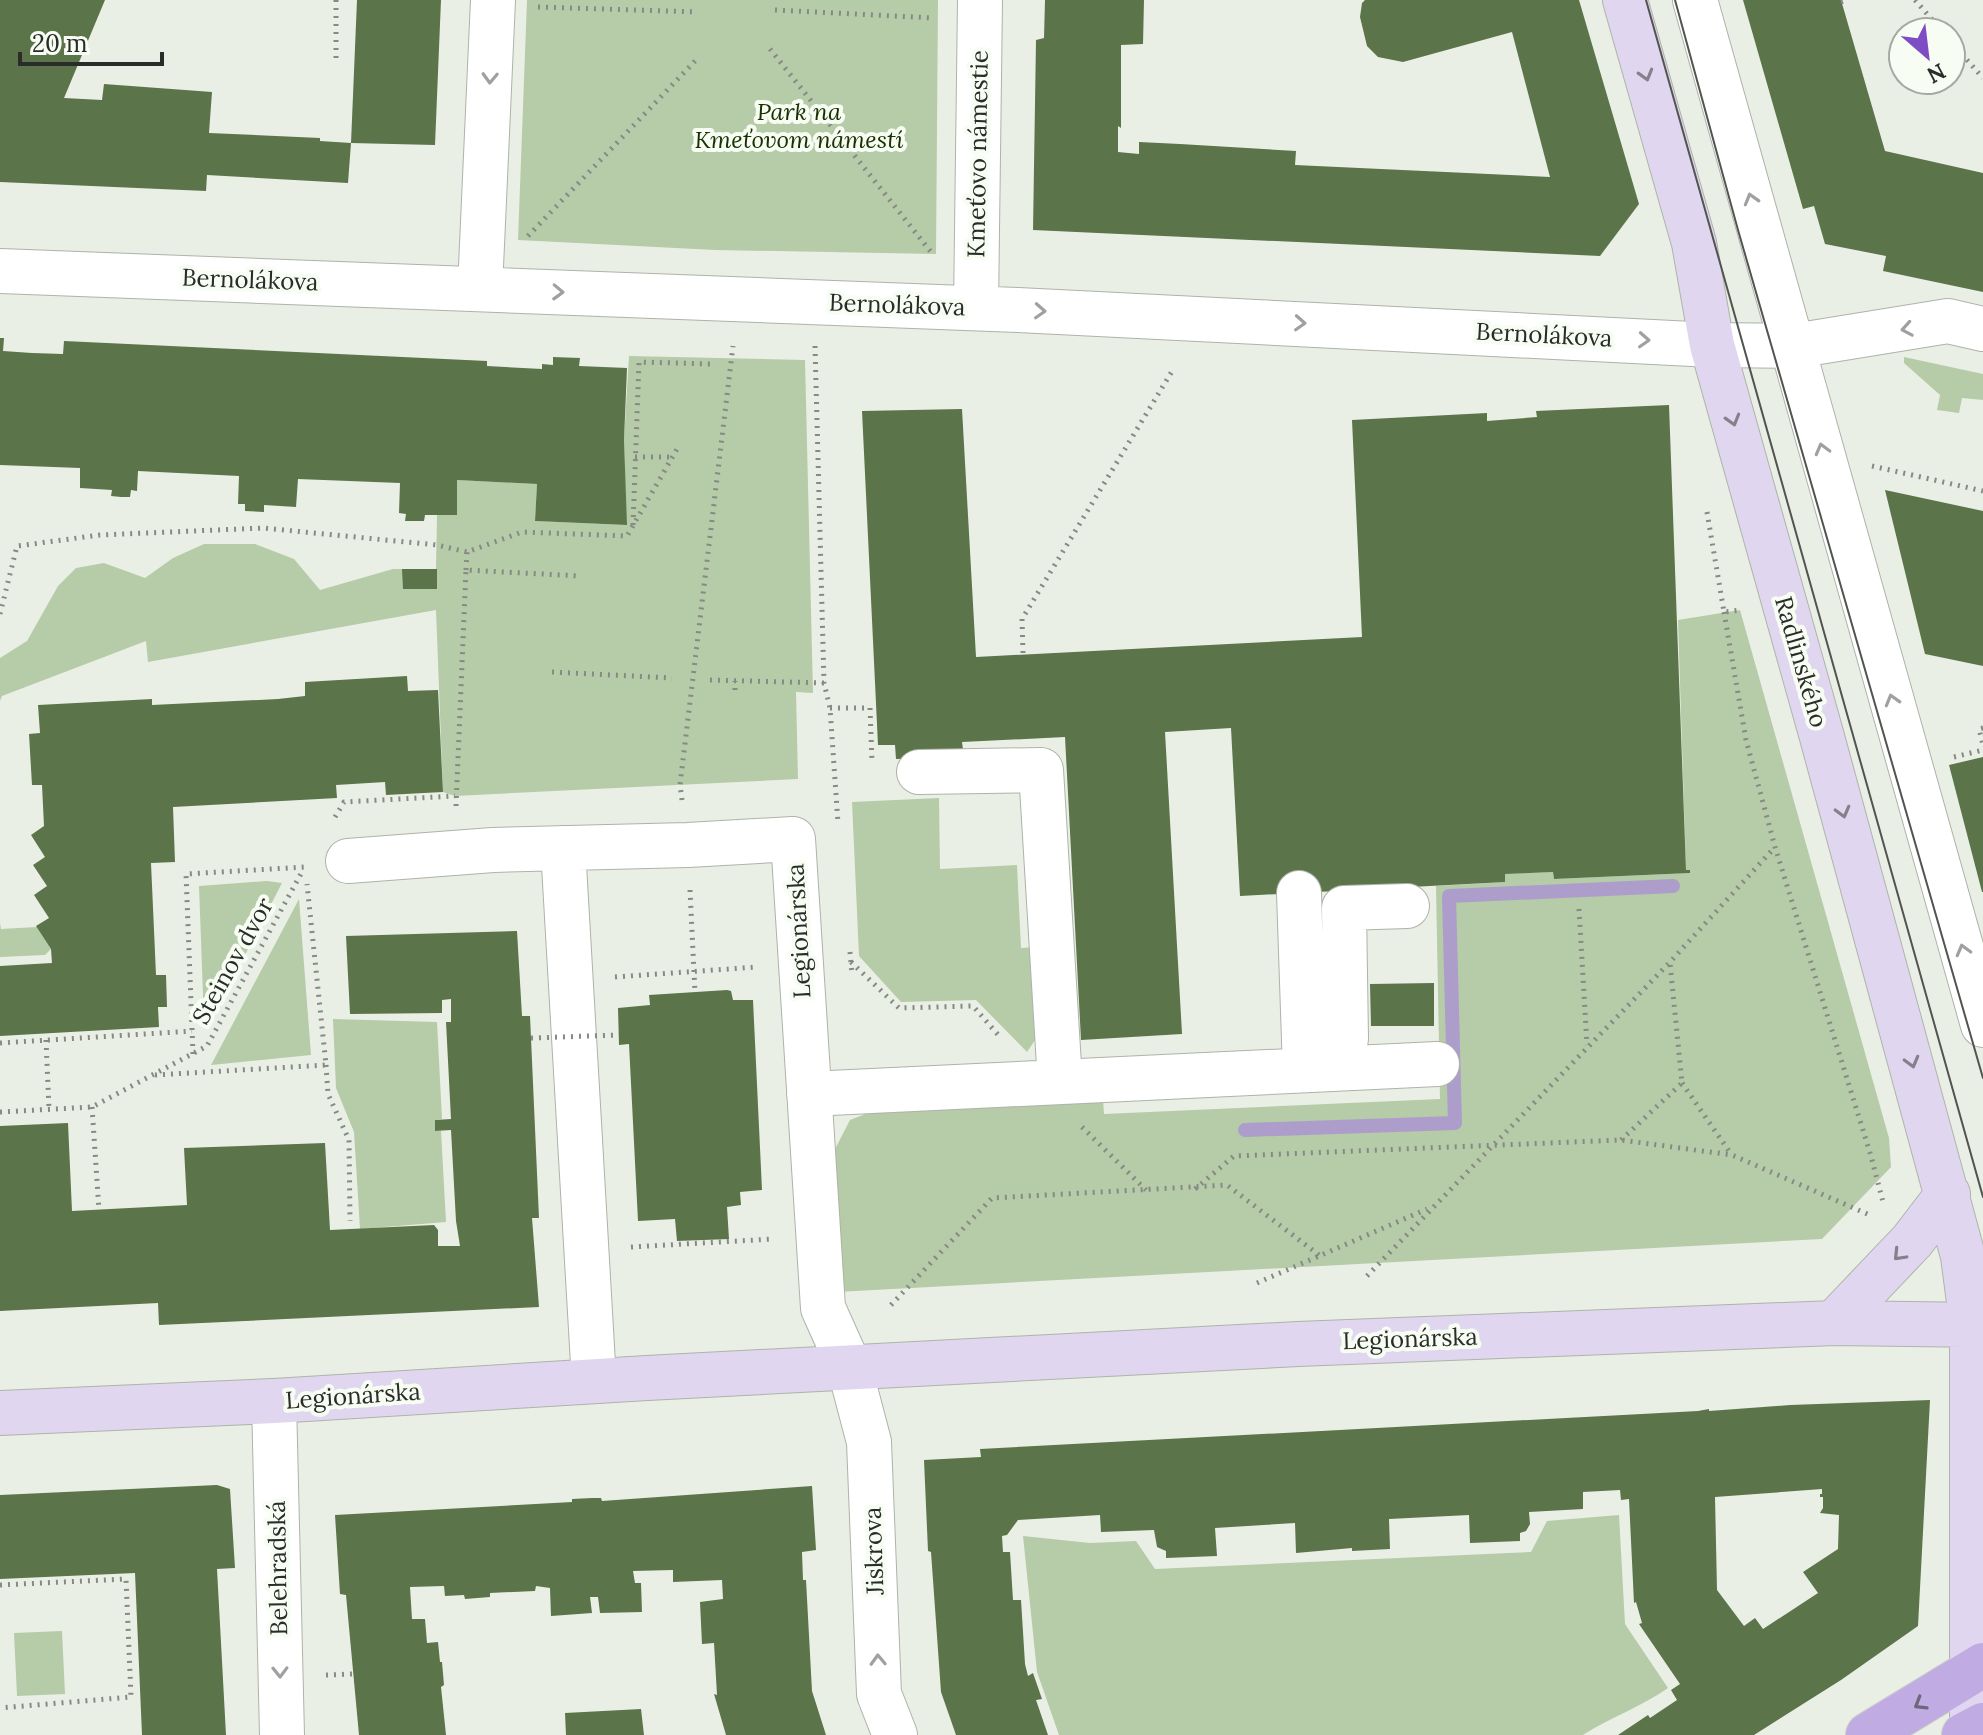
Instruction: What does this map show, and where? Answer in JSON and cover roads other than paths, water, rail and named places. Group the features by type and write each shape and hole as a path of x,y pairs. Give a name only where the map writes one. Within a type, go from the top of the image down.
{"main road":[{"name":"Radlinského","path":"1625,0 1694,243 1712,345 1948,1194 1977,1325 1974,1588 1977,1669 1973,1732"},
{"path":"1834,1323 1912,1241 1948,1194"},
{"name":"Legionárska","path":"0,1413 274,1401 849,1366 1329,1342 1834,1323 1977,1325"},
{"path":"1868,1735 1977,1669"}],"street":[{"path":"1695,0 1983,1025"},
{"path":"480,289 493,3"},
{"name":"Kmeťovo námestie","path":"976,308 980,10"},
{"name":"Bernolákova","path":"0,271 976,308 1712,345 1794,346 1948,321 1983,329"},
{"path":"919,772 1041,770 1048,1082"},
{"name":"Legionárska","path":"348,861 457,853 793,839 823,1308 849,1366"},
{"path":"563,848 594,1381"},
{"path":"1299,893 1305,1070"},
{"path":"1305,1070 1346,1039 1344,908 1407,906"},
{"path":"809,1094 1437,1064"},
{"name":"Jiskrova","path":"849,1366 869,1442 879,1694 895,1735"},
{"name":"Belehradská","path":"274,1401 282,1735"}],"waterway":[{"path":"1245,1130 1455,1123 1449,896 1673,886"}],"tram line":[{"path":"1646,0 1983,1197"},
{"path":"1675,0 1738,230 1983,1078"}],"park label":[{"name":"Park na Kmeťovom námestí","path":"799,126"}]}
